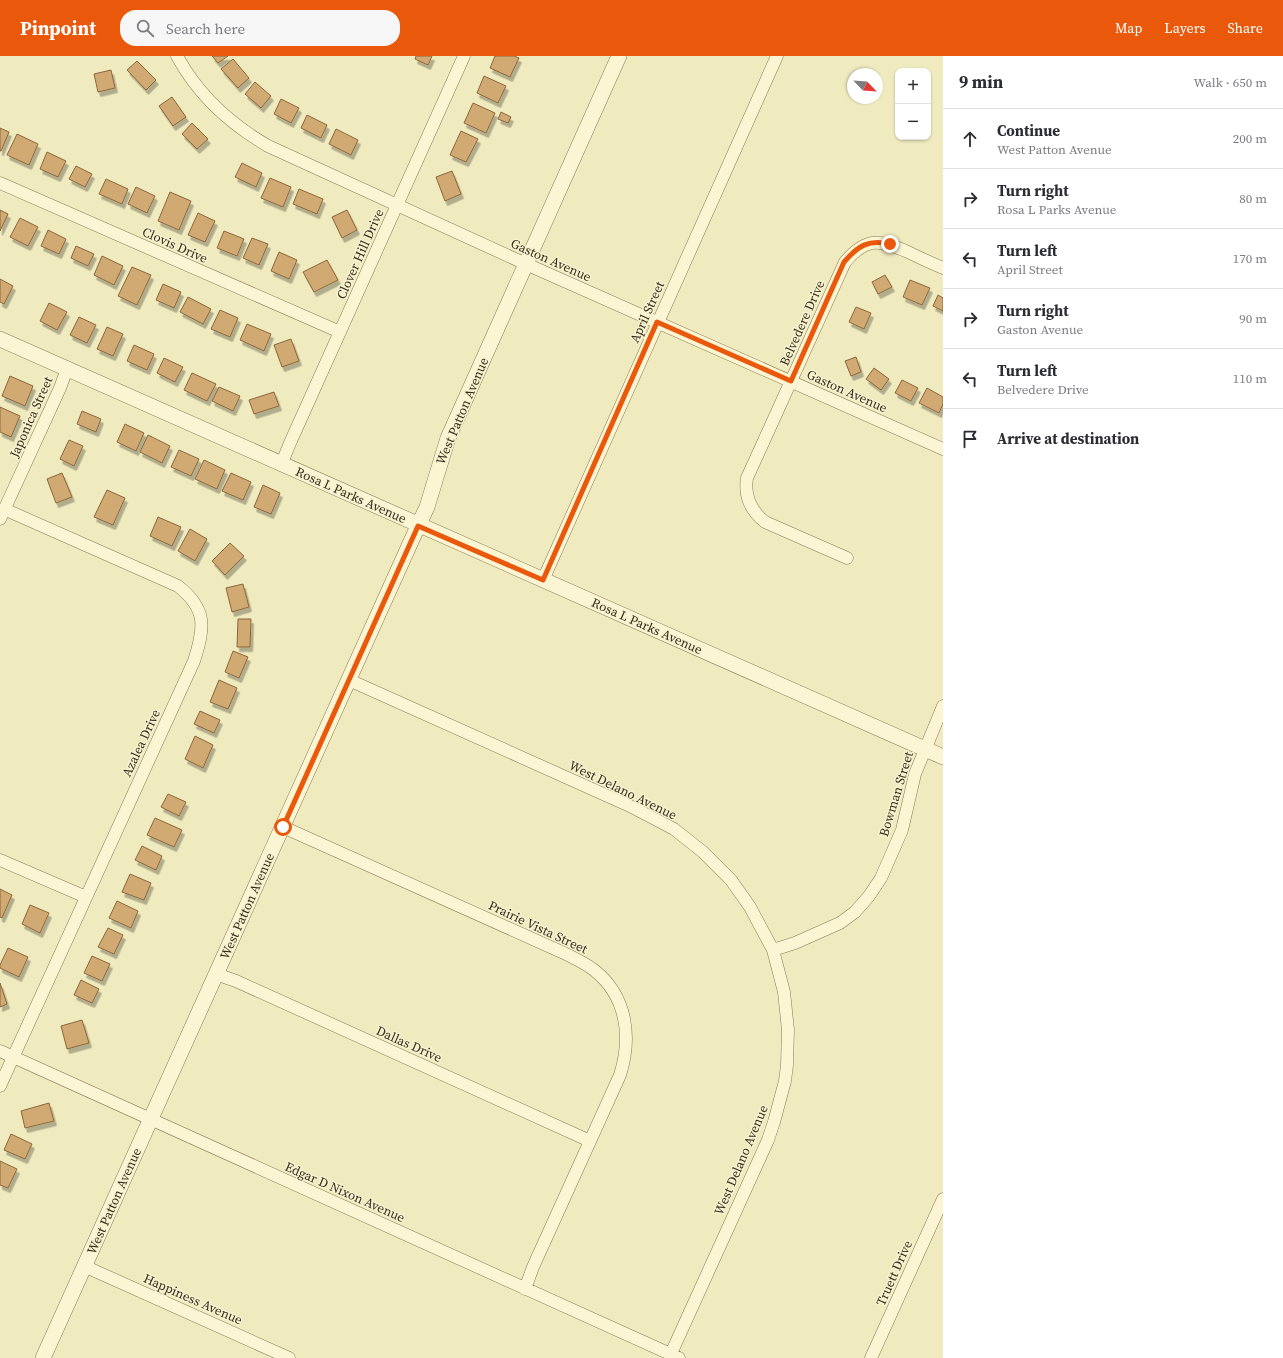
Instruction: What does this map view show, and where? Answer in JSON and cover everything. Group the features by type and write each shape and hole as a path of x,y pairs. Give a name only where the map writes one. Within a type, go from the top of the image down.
{"street":[{"name":"Gaston Avenue","path":"177,56 206,97 220,112 248,135 268,146 526,264 943,449"},
{"name":"Clover Hill Drive","path":"281,464 464,56"},
{"name":"West Patton Avenue","path":"43,1358 427,507 448,438 619,56"},
{"name":"April Street","path":"543,580 657,322 778,56"},
{"name":"Clovis Drive","path":"0,183 340,332"},
{"name":"Belvedere Drive","path":"847,558 765,522 751,507 747,497 747,478 844,262 853,252 870,243 880,242 890,244 943,268"},
{"name":"Rosa L Parks Avenue","path":"0,339 418,526 943,757"},
{"name":"Japonica Street","path":"2,514 60,388 67,369"},
{"name":"Azalea Drive","path":"0,1086 194,660 200,644 201,616 196,604 188,594 178,586 2,514"},
{"name":"West Delano Avenue","path":"349,680 630,806 674,829 703,852 731,880 750,907 773,950 784,992 788,1030 787,1065 781,1100 768,1140 673,1357"},
{"name":"Bowman Street","path":"773,950 795,943 840,923 855,912 869,896 881,878 902,830 915,774 943,706"},
{"name":"Prairie Vista Street","path":"283,827 564,953 595,971 607,983 618,1000 626,1023 627,1044 625,1061 525,1289"},
{"path":"0,860 86,897"},
{"name":"Dallas Drive","path":"216,974 236,981 590,1141"},
{"name":"Edgar D Nixon Avenue","path":"0,1051 673,1357"},
{"name":"Truett Drive","path":"871,1358 943,1199"},
{"name":"Happiness Avenue","path":"84,1266 289,1358"}],"building":[{"path":"212,56 228,56 218,63"},
{"path":"416,56 432,56 428,65 415,59"},
{"path":"495,56 514,56 519,58 510,77 490,68"},
{"path":"233,59 249,78 238,88 221,69"},
{"path":"137,61 156,80 146,90 127,70"},
{"path":"111,70 115,88 98,92 94,74"},
{"path":"484,76 506,86 498,103 477,93"},
{"path":"255,82 271,96 261,108 245,94"},
{"path":"172,97 186,117 173,126 159,106"},
{"path":"281,99 299,108 291,123 274,114"},
{"path":"473,103 495,113 486,133 464,123"},
{"path":"501,112 511,117 508,123 498,119"},
{"path":"307,115 327,125 321,138 301,128"},
{"path":"192,123 208,139 197,149 182,134"},
{"path":"0,128 9,132 1,151 0,151"},
{"path":"336,129 358,140 351,155 329,144"},
{"path":"461,131 478,139 466,162 450,155"},
{"path":"17,134 38,144 29,165 7,155"},
{"path":"47,152 66,161 58,177 40,169"},
{"path":"242,163 262,173 256,187 235,177"},
{"path":"76,166 92,174 85,187 69,179"},
{"path":"452,171 461,194 445,201 436,177"},
{"path":"270,178 291,187 283,207 261,198"},
{"path":"106,179 128,189 122,204 99,194"},
{"path":"136,187 155,196 147,213 128,204"},
{"path":"299,189 323,199 317,214 293,204"},
{"path":"170,192 191,201 179,230 158,221"},
{"path":"0,210 8,214 0,231"},
{"path":"347,210 357,230 342,238 332,217"},
{"path":"198,213 215,221 205,242 188,235"},
{"path":"20,218 38,227 28,246 10,237"},
{"path":"48,230 66,239 59,254 41,246"},
{"path":"224,231 244,239 237,256 217,248"},
{"path":"252,238 268,244 259,265 243,258"},
{"path":"76,246 94,254 88,266 71,258"},
{"path":"279,252 297,260 289,279 271,271"},
{"path":"102,256 123,266 114,285 94,275"},
{"path":"327,260 338,280 314,292 303,272"},
{"path":"132,267 151,275 137,305 118,296"},
{"path":"885,275 892,287 878,294 872,282"},
{"path":"0,279 13,286 4,304 0,302"},
{"path":"910,280 930,288 922,305 903,297"},
{"path":"163,284 181,292 174,308 156,300"},
{"path":"938,295 943,298 943,311 933,306"},
{"path":"188,297 211,309 203,324 180,312"},
{"path":"49,303 67,312 57,330 40,321"},
{"path":"856,307 871,313 864,329 849,322"},
{"path":"220,310 238,318 230,337 211,329"},
{"path":"79,317 96,325 87,343 70,335"},
{"path":"247,324 271,334 264,351 240,340"},
{"path":"107,327 123,334 113,356 97,349"},
{"path":"291,339 299,361 282,367 274,345"},
{"path":"134,345 154,354 147,370 127,361"},
{"path":"856,357 861,372 851,376 845,361"},
{"path":"164,358 183,367 175,382 157,373"},
{"path":"874,368 889,379 881,390 866,379"},
{"path":"192,373 216,384 207,401 184,390"},
{"path":"10,376 33,386 25,406 2,396"},
{"path":"902,380 918,388 911,401 895,393"},
{"path":"219,387 240,396 233,411 212,401"},
{"path":"927,388 943,397 943,404 939,413 919,403"},
{"path":"274,392 279,406 254,414 249,400"},
{"path":"0,407 20,416 11,437 0,432"},
{"path":"82,411 101,419 96,432 77,424"},
{"path":"125,424 144,433 136,451 117,442"},
{"path":"148,435 170,446 162,463 140,452"},
{"path":"69,440 83,446 74,466 60,459"},
{"path":"179,450 199,459 191,476 171,467"},
{"path":"204,460 225,470 217,489 195,479"},
{"path":"62,473 72,497 56,503 47,479"},
{"path":"231,473 251,482 243,500 222,491"},
{"path":"263,485 280,493 271,514 254,507"},
{"path":"107,490 125,498 113,525 94,517"},
{"path":"158,517 181,527 172,546 150,536"},
{"path":"190,529 207,539 195,561 178,551"},
{"path":"230,543 244,556 225,575 212,561"},
{"path":"243,584 249,607 232,612 226,588"},
{"path":"238,619 251,619 250,647 237,647"},
{"path":"233,651 248,657 239,678 225,672"},
{"path":"219,680 237,688 228,709 210,702"},
{"path":"200,711 220,720 214,733 194,724"},
{"path":"195,736 213,745 203,768 185,759"},
{"path":"168,794 186,802 179,816 161,807"},
{"path":"155,818 182,830 174,847 147,835"},
{"path":"142,846 162,856 156,870 135,860"},
{"path":"130,874 151,883 144,900 122,892"},
{"path":"0,889 12,895 2,918 0,917"},
{"path":"117,901 138,911 131,928 109,918"},
{"path":"30,905 49,913 40,933 22,924"},
{"path":"108,928 123,935 114,954 98,947"},
{"path":"8,948 28,957 19,977 0,968"},
{"path":"92,956 110,964 102,981 84,973"},
{"path":"81,980 99,989 92,1003 74,995"},
{"path":"0,983 7,1004 0,1007"},
{"path":"82,1020 89,1043 67,1049 61,1026"},
{"path":"49,1103 54,1121 25,1128 21,1111"},
{"path":"11,1134 32,1144 25,1159 4,1150"},
{"path":"0,1161 17,1169 8,1188 0,1185"}],"route":[{"path":"283,827 418,526 543,580 550,561 657,322 791,381 844,262 853,252 870,243 880,242 890,244"}]}
